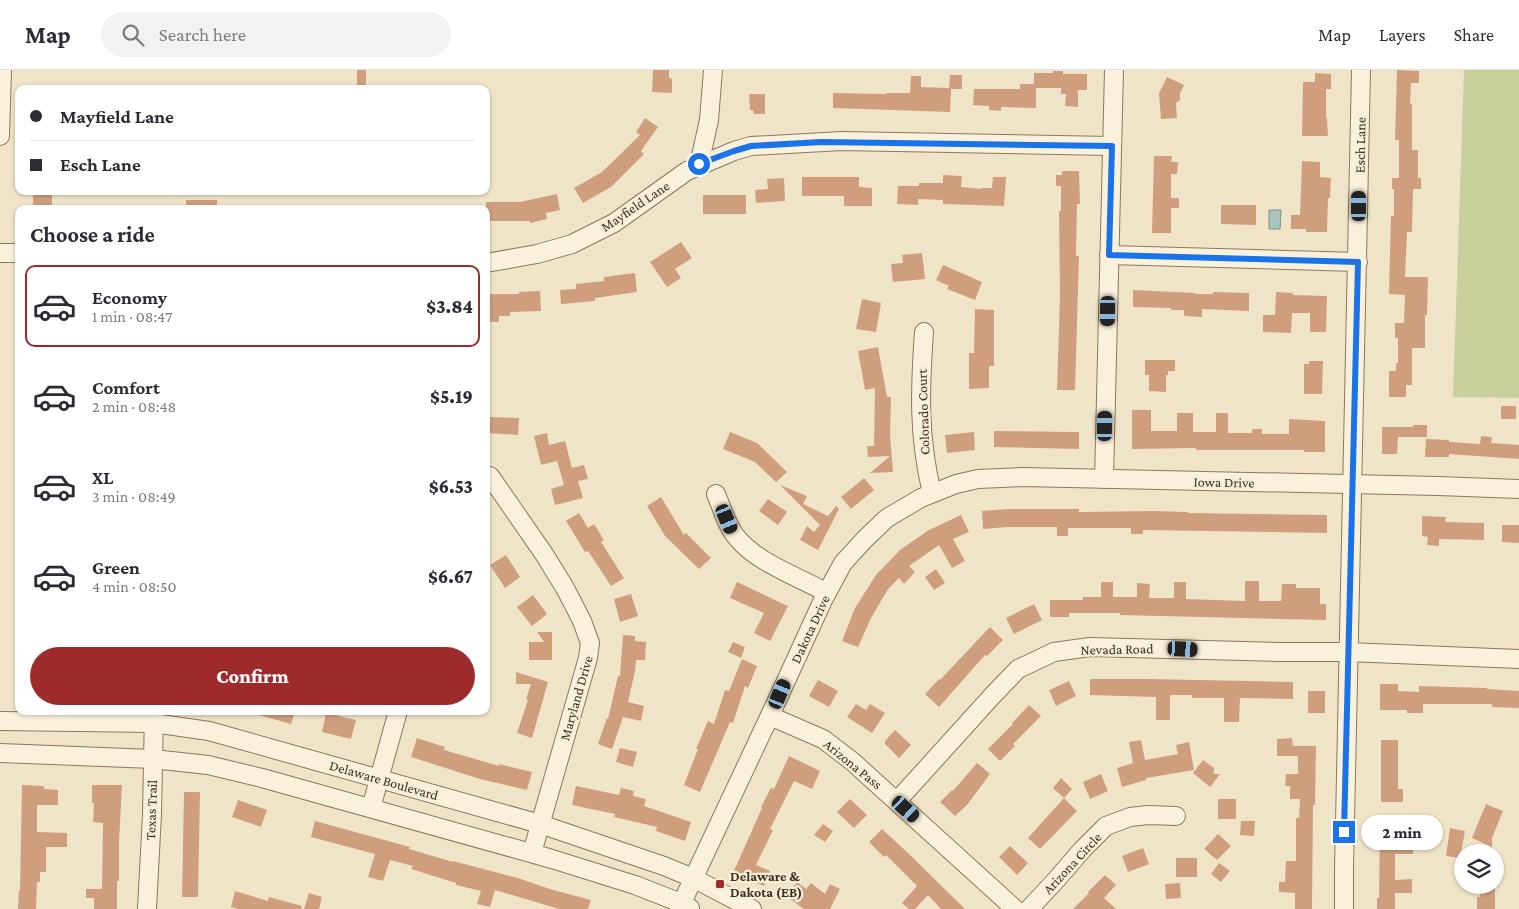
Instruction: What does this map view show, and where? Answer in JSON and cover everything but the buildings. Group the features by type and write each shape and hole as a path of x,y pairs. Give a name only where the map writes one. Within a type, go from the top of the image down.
{"street":[{"path":"0,136 2,70"},
{"path":"699,164 709,120 713,70"},
{"path":"1104,479 1114,70"},
{"name":"Esch Lane","path":"1344,909 1361,70"},
{"name":"Mayfield Lane","path":"490,262 537,254 572,244 614,223 687,170 751,146 821,142 1112,146"},
{"path":"0,253 15,253"},
{"path":"1109,255 1358,262"},
{"name":"Colorado Court","path":"924,332 921,371 921,437 932,493"},
{"name":"Maryland Drive","path":"490,476 565,588 582,621 590,643 588,658 532,853"},
{"name":"Iowa Drive","path":"932,493 956,484 978,479 1023,477 1519,489"},
{"name":"Dakota Drive","path":"684,907 693,878 826,593 843,563 887,518 932,493"},
{"path":"716,494 732,531 738,540 762,559 809,582 826,593"},
{"name":"Nevada Road","path":"897,801 1018,669 1054,652 1090,647 1269,652 1348,652 1519,659"},
{"path":"371,808 397,715"},
{"name":"Arizona Pass","path":"770,716 823,739 853,762 1015,909"},
{"name":"Delaware Boulevard","path":"0,721 154,717 540,824 664,866 693,878 752,909"},
{"name":"Texas Trail","path":"147,909 152,814 154,717"},
{"path":"0,753 153,759 208,765 262,778 532,853 635,885 684,907"},
{"name":"Arizona Circle","path":"1029,909 1106,826 1130,817 1148,815 1176,816"}],"green space":[{"path":"1464,70 1519,70 1519,398 1453,397"}],"water":[{"path":"1269,210 1281,210 1280,229 1269,229"}],"place":[{"name":"Delaware & Dakota (EB)","path":"720,884"}],"route":[{"path":"699,164 751,146 842,141 1112,146 1109,255 1358,262 1344,832"}]}
